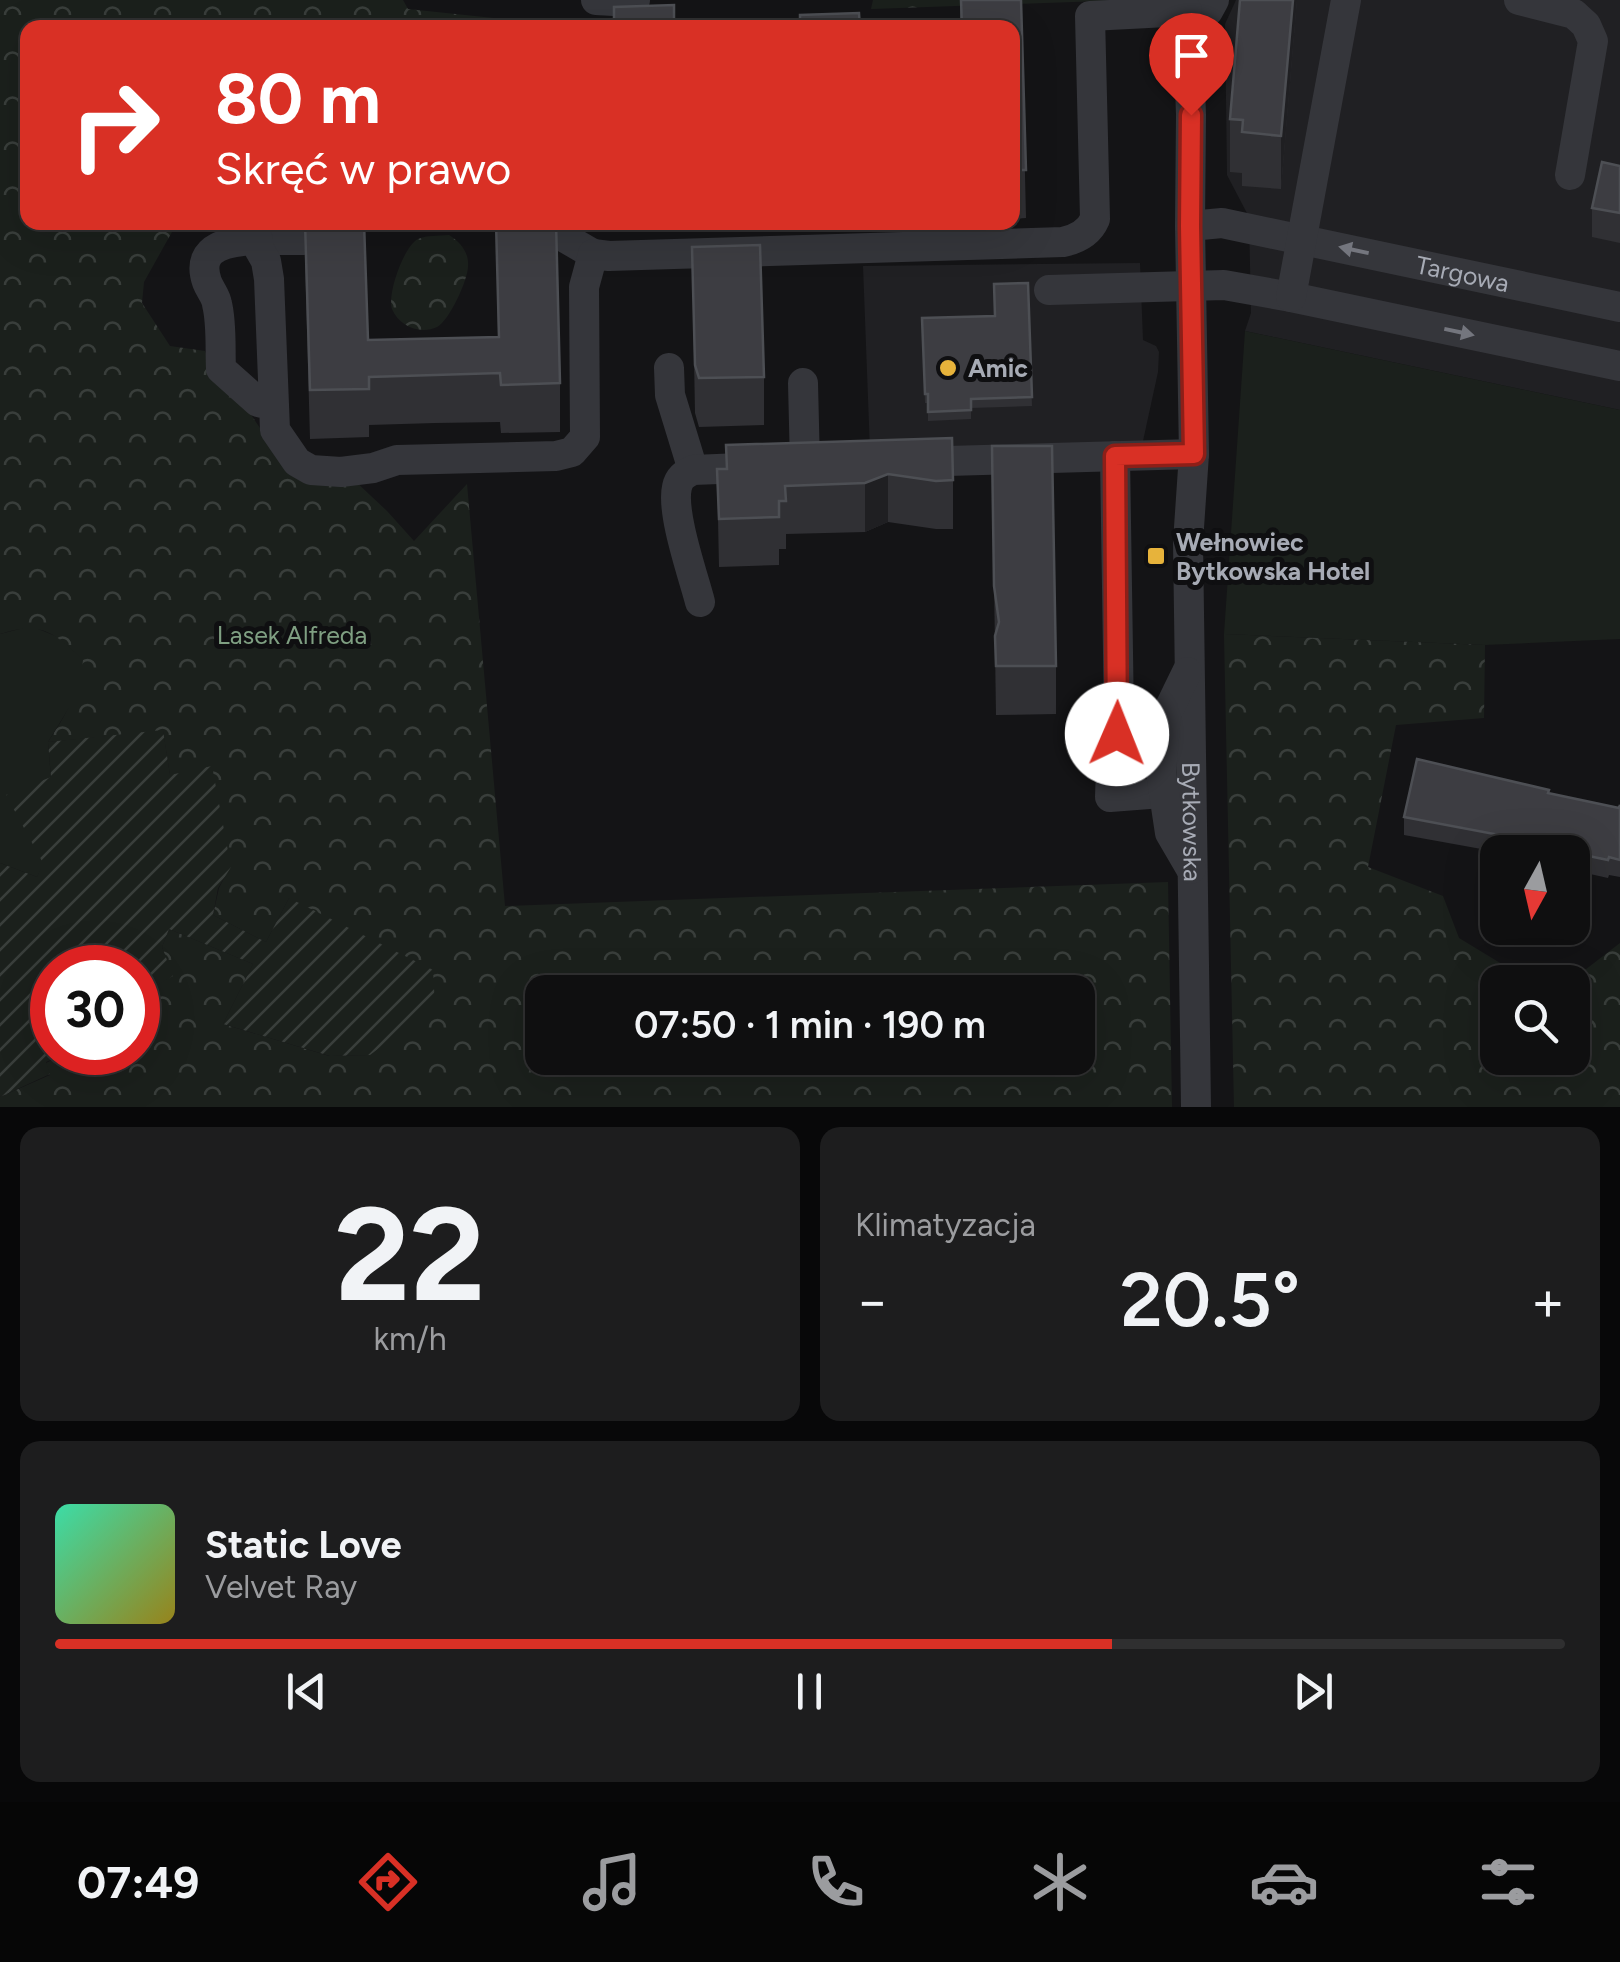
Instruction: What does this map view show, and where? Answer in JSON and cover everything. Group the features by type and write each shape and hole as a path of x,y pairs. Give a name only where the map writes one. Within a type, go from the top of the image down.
{"street":[{"path":"596,0 635,0"},
{"path":"1291,297 1346,0"},
{"path":"1519,0 1574,14 1586,25 1593,40 1570,175"},
{"path":"578,269 609,256 742,237 1063,242 1083,235 1095,219 1090,16 1194,11"},
{"name":"Bytkowska","path":"1194,11 1190,226 1194,454 1188,542 1196,1107"},
{"name":"Targowa","path":"1190,226 1222,224 1302,239 1620,307"},
{"path":"258,240 269,280 275,430 297,462 312,470 341,472 397,460 556,456 572,452 585,437 578,269 554,230"},
{"path":"274,406 258,402 221,370 218,303 204,269 208,256 218,246 258,240 304,240"},
{"path":"1049,290 1224,285 1620,366"},
{"path":"669,368 670,395 693,470"},
{"path":"700,602 680,525 677,483 693,470 814,465 804,383"},
{"path":"883,463 1194,454"},
{"path":"1115,456 1118,718 1110,797 1162,793"},
{"path":"1190,668 1164,722 1161,763 1170,833 1193,871"}],"shaded area":[{"path":"1236,0 1620,0 1620,410 1245,331 1251,313 1249,217 1227,175 1225,24"},
{"path":"1140,263 1143,340 1159,352 1143,441 870,451 863,266"}],"green space":[{"name":"Lasek Alfreda","path":"0,0 403,0 408,9 513,20 20,20 20,230 173,230 144,282 142,303 170,346 205,351 213,374 239,397 283,462 354,480 414,541 467,484 505,906 1168,882 1172,1107 0,1107 0,1097 50,1075 160,1075 160,983 172,976 162,947 169,929 253,964 223,1024 329,1056 370,1055 289,898 266,942 213,915 219,888 230,867 170,775 163,731 48,742 71,702 83,660 55,636 26,629 0,634"},
{"path":"873,0 1129,0 871,9"},
{"path":"449,235 467,256 461,290 437,327 411,327 395,315 391,302 402,260 418,239"},
{"path":"1245,331 1620,410 1620,639 1485,645 1224,634"},
{"path":"31,626 58,637 84,660 72,703 48,742 51,777 44,863 37,877 0,863 0,634"},
{"path":"1224,634 1485,645 1484,718 1396,725 1368,867 1443,896 1459,938 1503,965 1480,965 1480,1075 1590,1075 1590,966 1620,943 1620,1107 1234,1107"},
{"path":"163,730 170,775 212,766 231,867 218,888 213,915 266,942 289,898 433,970 435,1006 370,1055 330,1056 223,1024 253,964 169,929 162,947 173,976 160,983 160,945 30,945 30,1075 48,1075 0,1097 0,863 37,877 43,863 6,795 51,777 48,742"}],"building":[{"path":"961,0 1021,0 1026,170 1020,170 1020,20 962,20"},
{"path":"1240,0 1293,0 1281,136 1242,132 1243,120 1230,119"},
{"path":"674,5 674,20 614,20 614,7"},
{"path":"859,13 859,20 800,20 800,15"},
{"path":"1602,162 1620,166 1620,213 1592,208"},
{"path":"305,230 364,230 368,340 499,337 496,230 556,230 560,383 501,385 500,373 369,377 369,389 310,390"},
{"path":"760,245 764,377 699,378 695,365 692,247"},
{"path":"1028,283 1032,397 971,399 971,410 928,412 922,318 995,316 994,284"},
{"path":"952,438 953,480 888,474 865,483 785,486 786,501 779,501 779,517 719,519 717,469 727,469 726,445"},
{"path":"992,446 1052,446 1056,666 996,666 995,636 999,622 994,586"},
{"path":"1417,759 1549,790 1548,793 1619,808 1620,805 1620,860 1590,856 1590,835 1500,835 1404,817"}],"place":[{"name":"Amic","path":"948,368"},
{"name":"Wełnowiec Bytkowska Hotel","path":"1156,556"}],"route":[{"path":"1117,734 1115,456 1194,454 1191,115"}]}
